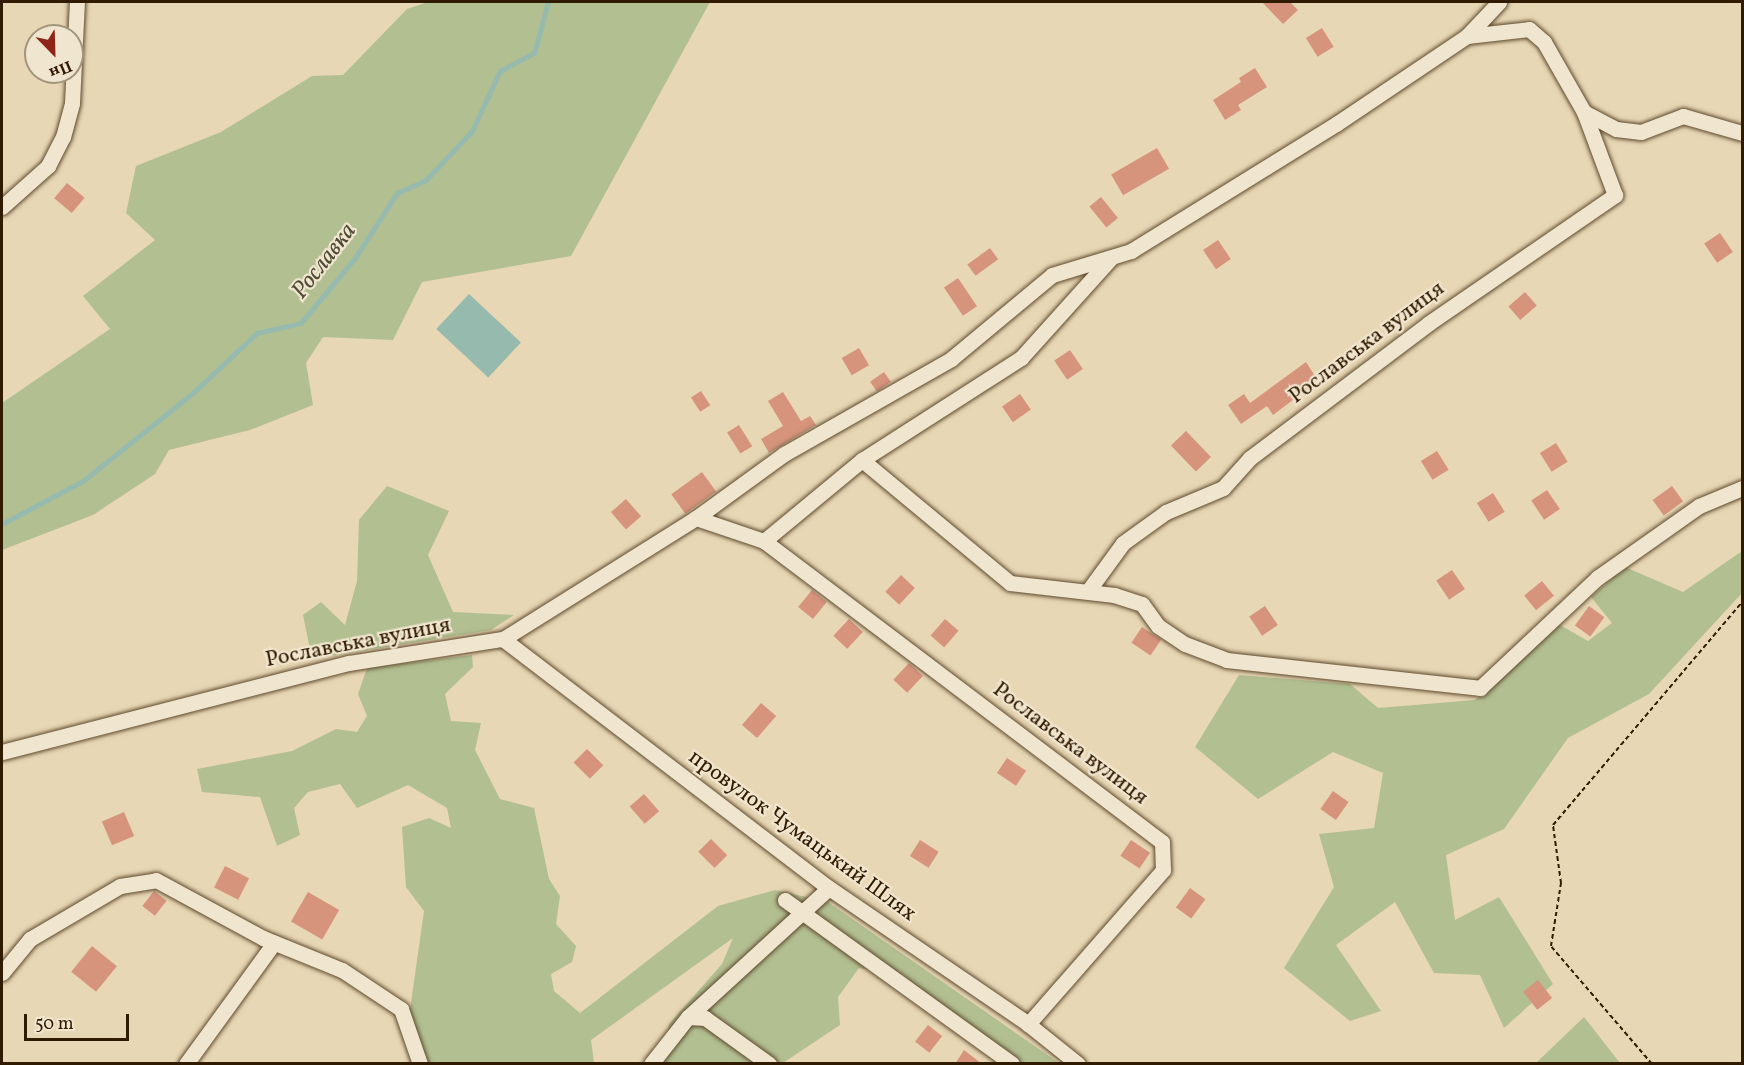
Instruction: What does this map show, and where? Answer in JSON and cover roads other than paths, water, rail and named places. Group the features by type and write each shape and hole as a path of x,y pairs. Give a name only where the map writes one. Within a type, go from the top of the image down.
{"street":[{"path":"2,207 48,166 63,137 72,104 76,2"},
{"name":"Рославська вулиця","path":"2,752 349,663 503,639 696,518 784,454 951,359 1052,275 1131,251 1336,124 1467,36 1499,2"},
{"name":"Рославська вулиця","path":"1088,591 1123,543 1166,512 1223,488 1250,459 1420,330 1615,195 1584,111 1544,42 1528,29 1467,36"},
{"path":"1584,111 1616,129 1641,132 1683,116 1743,133"},
{"name":"Рославська вулиця","path":"764,541 862,460 1021,358 1112,257"},
{"path":"862,460 1010,583 1088,591 1142,604 1158,626 1185,644 1227,660 1480,688 1597,578 1699,506 1743,488"},
{"name":"Рославська вулиця","path":"696,518 764,541 1162,842 1163,870 1028,1024"},
{"name":"провулок Чумацький Шлях","path":"503,639 829,888 1028,1024 1078,1064"},
{"path":"2,973 30,939 120,886 156,880 274,943 342,970 402,1009 420,1064"},
{"path":"651,1064 688,1017 805,914 829,888"},
{"path":"785,900 1011,1064"},
{"path":"186,1064 274,943"},
{"path":"688,1017 705,1018 770,1064"}],"water":[{"path":"469,294 521,342 488,378 436,329"}],"waterway":[{"name":"Рославка","path":"2,524 83,481 193,393 257,333 301,323 355,258 397,193 426,180 472,131 500,71 534,53 548,2"}]}
